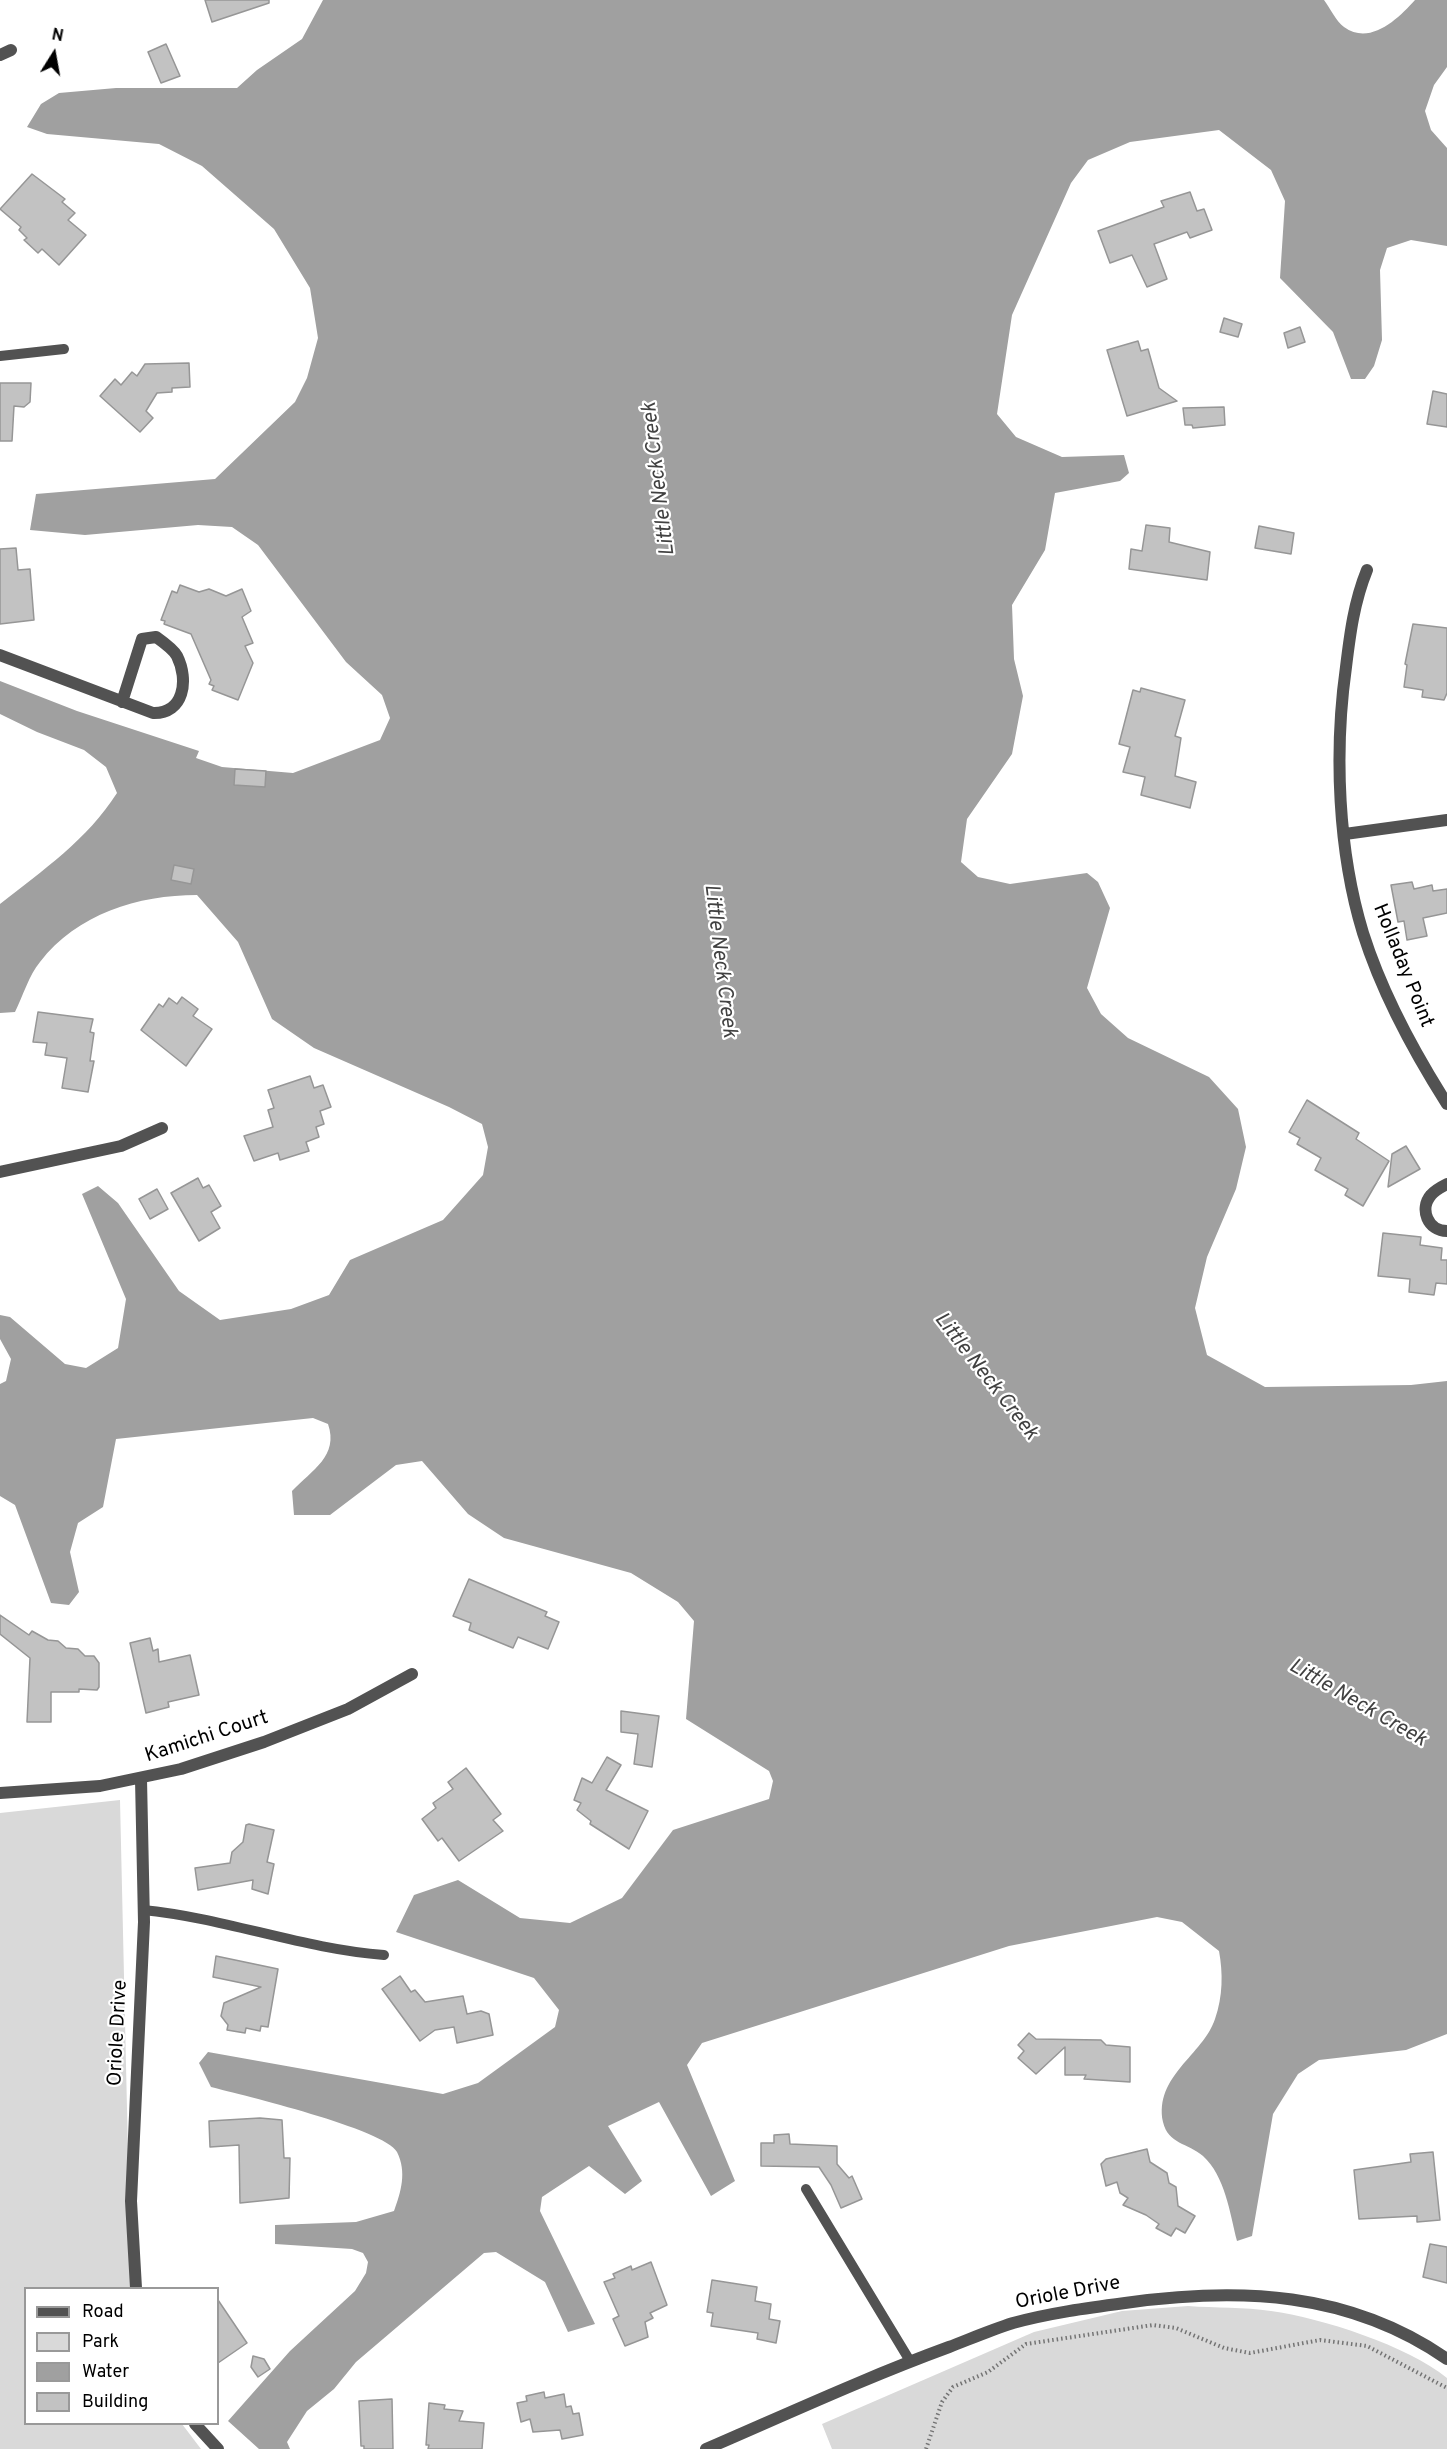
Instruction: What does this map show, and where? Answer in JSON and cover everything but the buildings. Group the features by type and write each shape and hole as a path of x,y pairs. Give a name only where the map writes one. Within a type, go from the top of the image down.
{"street":[{"name":"Holladay Point","path":"1368,570 1353,614 1343,687 1338,770 1353,894 1364,934 1389,998 1427,1073 1447,1104"},
{"path":"0,656 122,702 161,713 173,708 183,693 180,665 176,654 156,637 142,639 122,702"},
{"path":"1345,834 1447,820"},
{"path":"0,1172 122,1146 162,1128"},
{"path":"1447,1184 1431,1194 1425,1209 1427,1219 1433,1227 1447,1231"},
{"name":"Kamichi Court","path":"0,1793 100,1786 141,1779 264,1742 348,1709 412,1674"},
{"name":"Oriole Drive","path":"136,2287 131,2201 143,1910 141,1779"},
{"name":"Oriole Drive","path":"706,2449 910,2361 1012,2324 1062,2311 1182,2295 1258,2294 1334,2308 1376,2320 1402,2331 1447,2359"},
{"path":"196,2425 218,2449"}],"lane":[{"path":"0,356 64,349"},
{"path":"143,1910 200,1918 354,1953 384,1955"},
{"path":"806,2189 910,2361"}],"path":[{"path":"926,2449 942,2402 953,2387 988,2372 1026,2344 1154,2325 1176,2328 1224,2348 1250,2353 1320,2340 1367,2346 1447,2388"}],"green space":[{"path":"120,1800 129,2197 134,2287 24,2287 24,2425 183,2425 201,2449 0,2449 0,1813"},
{"path":"1188,2306 1271,2311 1315,2320 1364,2335 1430,2366 1447,2378 1447,2449 832,2449 822,2424 1034,2332 1122,2311"}],"water":[{"name":"Little Neck Creek","path":"323,0 1324,0 1344,27 1354,32 1364,33 1383,28 1415,0 1447,0 1447,67 1434,85 1425,111 1431,130 1447,148 1447,246 1411,240 1387,248 1380,270 1382,340 1374,366 1365,379 1351,379 1333,332 1280,278 1285,201 1271,170 1219,130 1130,142 1088,160 1071,183 1012,315 997,414 1016,437 1062,457 1124,455 1129,473 1120,481 1055,493 1045,550 1012,605 1014,659 1023,696 1012,754 967,819 961,862 978,877 1010,884 1087,873 1098,882 1110,908 1087,988 1101,1014 1128,1038 1209,1077 1238,1109 1246,1147 1236,1189 1207,1257 1195,1308 1207,1355 1265,1387 1411,1385 1447,1381 1447,2034 1406,2050 1319,2060 1298,2074 1273,2114 1252,2236 1237,2241 1226,2196 1217,2174 1203,2156 1169,2135 1163,2122 1162,2106 1166,2092 1172,2079 1209,2032 1218,2010 1221,1993 1222,1976 1219,1951 1182,1922 1157,1917 1009,1946 702,2043 687,2065 735,2181 711,2196 659,2102 608,2126 642,2181 625,2194 589,2166 542,2197 540,2211 595,2324 568,2332 545,2282 496,2252 484,2253 356,2362 334,2389 307,2411 287,2442 290,2449 259,2449 228,2421 290,2351 355,2291 366,2273 368,2262 363,2253 352,2249 275,2244 275,2225 356,2222 394,2211 401,2189 402,2167 397,2152 387,2143 367,2133 311,2114 211,2087 199,2063 208,2052 443,2094 478,2083 555,2027 559,2010 534,1978 396,1932 414,1895 458,1880 520,1918 570,1923 622,1898 673,1830 769,1799 773,1781 769,1771 686,1719 694,1621 678,1602 631,1573 504,1538 468,1514 422,1461 396,1465 330,1515 294,1515 292,1491 322,1462 330,1445 328,1424 313,1418 116,1439 103,1507 78,1523 70,1552 79,1592 69,1605 51,1603 15,1505 0,1496 0,1384 6,1381 11,1359 0,1339 0,1315 10,1317 65,1364 86,1368 118,1348 126,1299 82,1194 98,1186 118,1203 179,1291 220,1320 291,1309 329,1295 350,1260 443,1220 483,1175 488,1147 482,1124 449,1107 314,1048 272,1019 238,942 197,895 153,899 131,904 110,910 90,920 55,945 40,962 29,979 15,1012 0,1013 0,904 78,840 117,793 106,767 84,750 37,732 0,714 0,681 77,711 199,751 196,758 222,767 293,773 380,740 390,718 382,695 346,662 258,545 232,527 198,525 85,535 30,530 36,494 215,479 295,402 307,378 318,338 310,288 274,229 202,166 159,144 47,134 27,127 41,104 59,93 116,88 237,88 257,70 302,39"}]}
